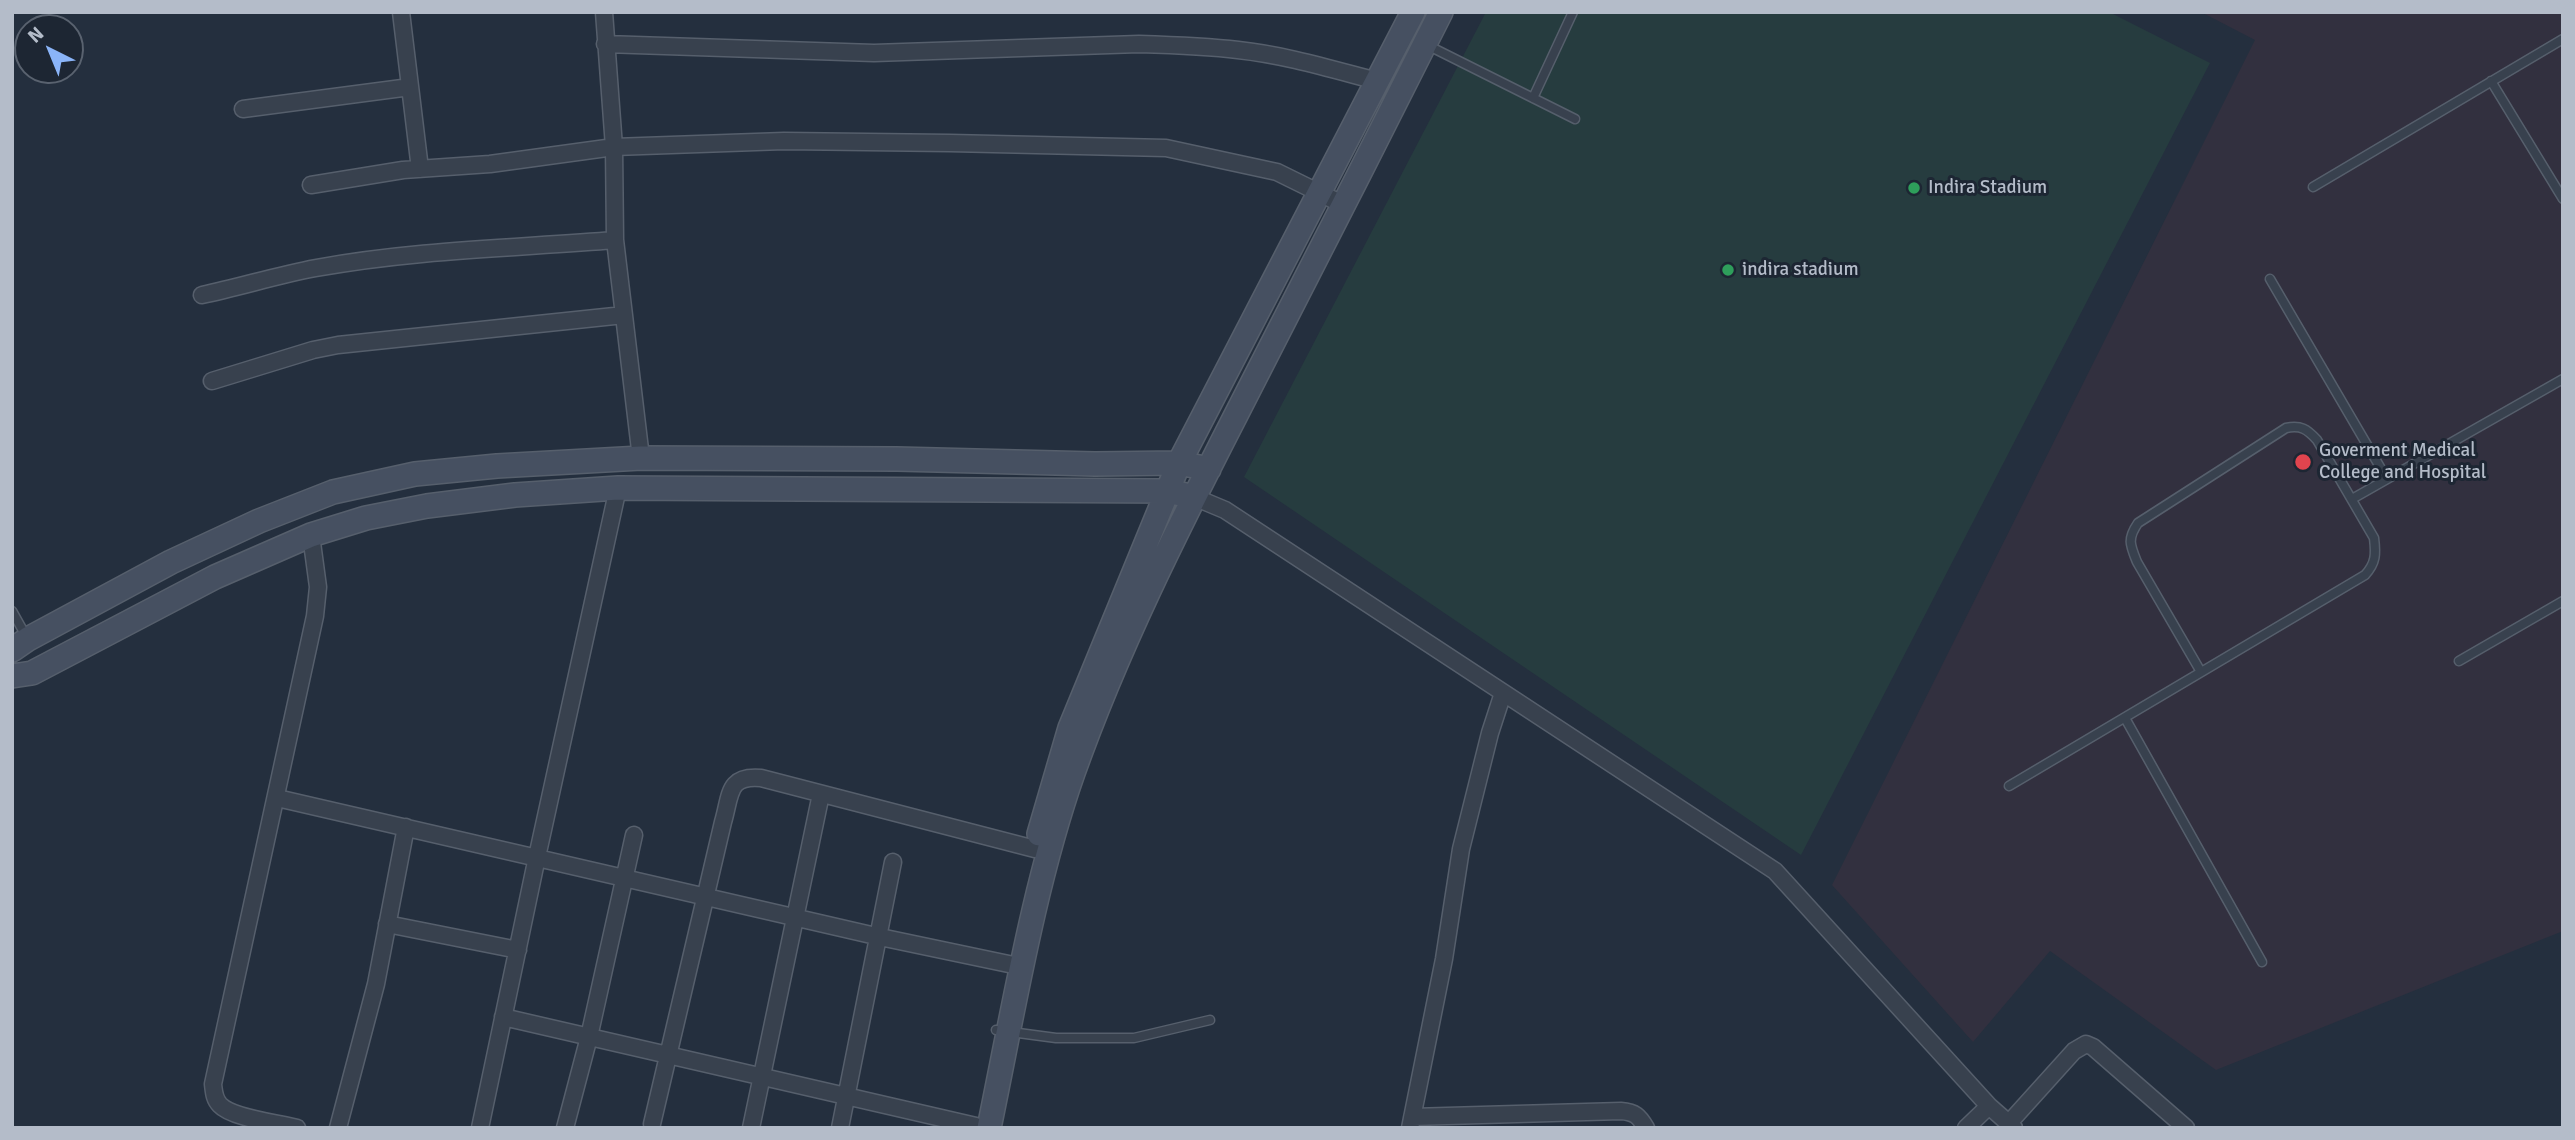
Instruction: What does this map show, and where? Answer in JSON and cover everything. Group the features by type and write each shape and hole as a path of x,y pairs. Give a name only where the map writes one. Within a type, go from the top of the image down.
{"street":[{"path":"401,12 420,169"},
{"path":"604,12 614,147 615,240 640,458"},
{"path":"503,1017 980,1127 1016,965 1035,849 1070,728 1179,463 1413,12"},
{"path":"1016,965 1074,772 1136,619 1194,497 1441,12"},
{"path":"605,44 874,53 1139,44 1239,50 1377,80"},
{"path":"243,109 410,87"},
{"path":"312,185 420,169 490,164 614,147 798,141 1166,148 1277,172 1343,205"},
{"path":"202,295 315,268 345,264 431,253 615,240"},
{"path":"212,381 338,345 624,315"},
{"path":"20,644 171,562 259,521 333,492 415,474 640,458 1179,463 1209,469"},
{"path":"480,1128 618,488"},
{"path":"12,676 32,673 215,577 311,535 366,519 427,506 515,495 618,488 1168,491 1194,497 1225,510 1775,871 1989,1106 2011,1126 2074,1051 2086,1044 2093,1046 2186,1128"},
{"path":"297,1128 233,1113 221,1107 214,1097 213,1084 315,616 318,587 311,535"},
{"path":"1503,693 1490,733 1461,849 1444,959 1411,1122 1631,1111 1640,1116 1646,1128"},
{"path":"652,1124 704,896 726,811 738,780 746,777 761,778 1035,849"},
{"path":"751,1128 821,794"},
{"path":"277,797 880,937 1016,965"},
{"path":"338,1128 376,984 405,827"},
{"path":"565,1128 589,1037 634,835"},
{"path":"840,1128 893,862"},
{"path":"387,924 518,950"},
{"path":"1966,1128 1989,1106"}],"lane":[{"path":"1534,98 1573,12"},
{"path":"1402,33 1574,118"},
{"path":"2313,187 2563,39"},
{"path":"2491,81 2563,199"},
{"path":"2270,279 2387,479"},
{"path":"2352,499 2563,379"},
{"path":"2009,786 2365,575 2373,566 2376,554 2374,538 2316,440 2307,430 2297,426 2286,428 2138,523 2131,533 2131,545 2137,562 2201,672"},
{"path":"2459,661 2563,601"},
{"path":"12,611 20,644"},
{"path":"2125,718 2262,962"},
{"path":"1002,1031 1056,1038 1134,1038 1210,1020"}],"shaded area":[{"name":"Goverment Medical College and Hospital","path":"2201,12 2563,12 2563,931 2216,1070 2050,951 1973,1042 1832,885 2255,40"}],"green space":[{"name":"indira stadium","path":"1486,12 2109,12 2210,63 1801,855 1244,477"}],"place":[{"name":"Indira Stadium","path":"1914,188"},
{"name":"indira stadium","path":"1728,270"},
{"name":"Goverment Medical College and Hospital","path":"2303,462"}]}
